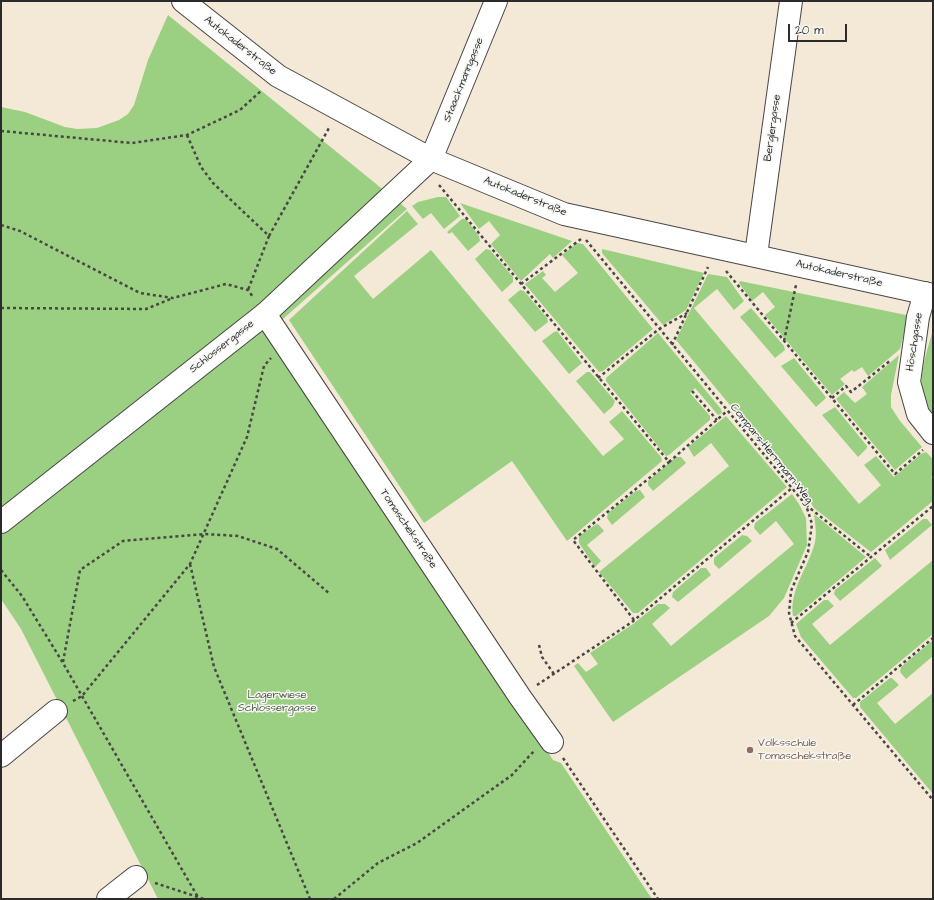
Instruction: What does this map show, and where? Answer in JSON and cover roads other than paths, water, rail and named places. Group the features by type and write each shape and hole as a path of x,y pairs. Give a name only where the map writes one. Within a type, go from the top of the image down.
{"street":[{"name":"Staackmanngasse","path":"428,163 496,1"},
{"name":"Berglergasse","path":"756,255 791,1"},
{"name":"Autokaderstraße","path":"185,2 278,76 428,163 564,214 929,294"},
{"name":"Schlossergasse","path":"1,522 260,307 428,163"},
{"name":"Höschgasse","path":"929,294 915,341 909,382 918,414 930,440"},
{"name":"Tomaschekstraße","path":"260,307 520,697 552,742"},
{"path":"1,756 56,711"},
{"path":"108,899 136,877"}],"place":[{"name":"Volksschule Tomaschekstraße","path":"750,750"}],"park label":[{"name":"Lagerwiese Schlossergasse","path":"277,702"}]}
